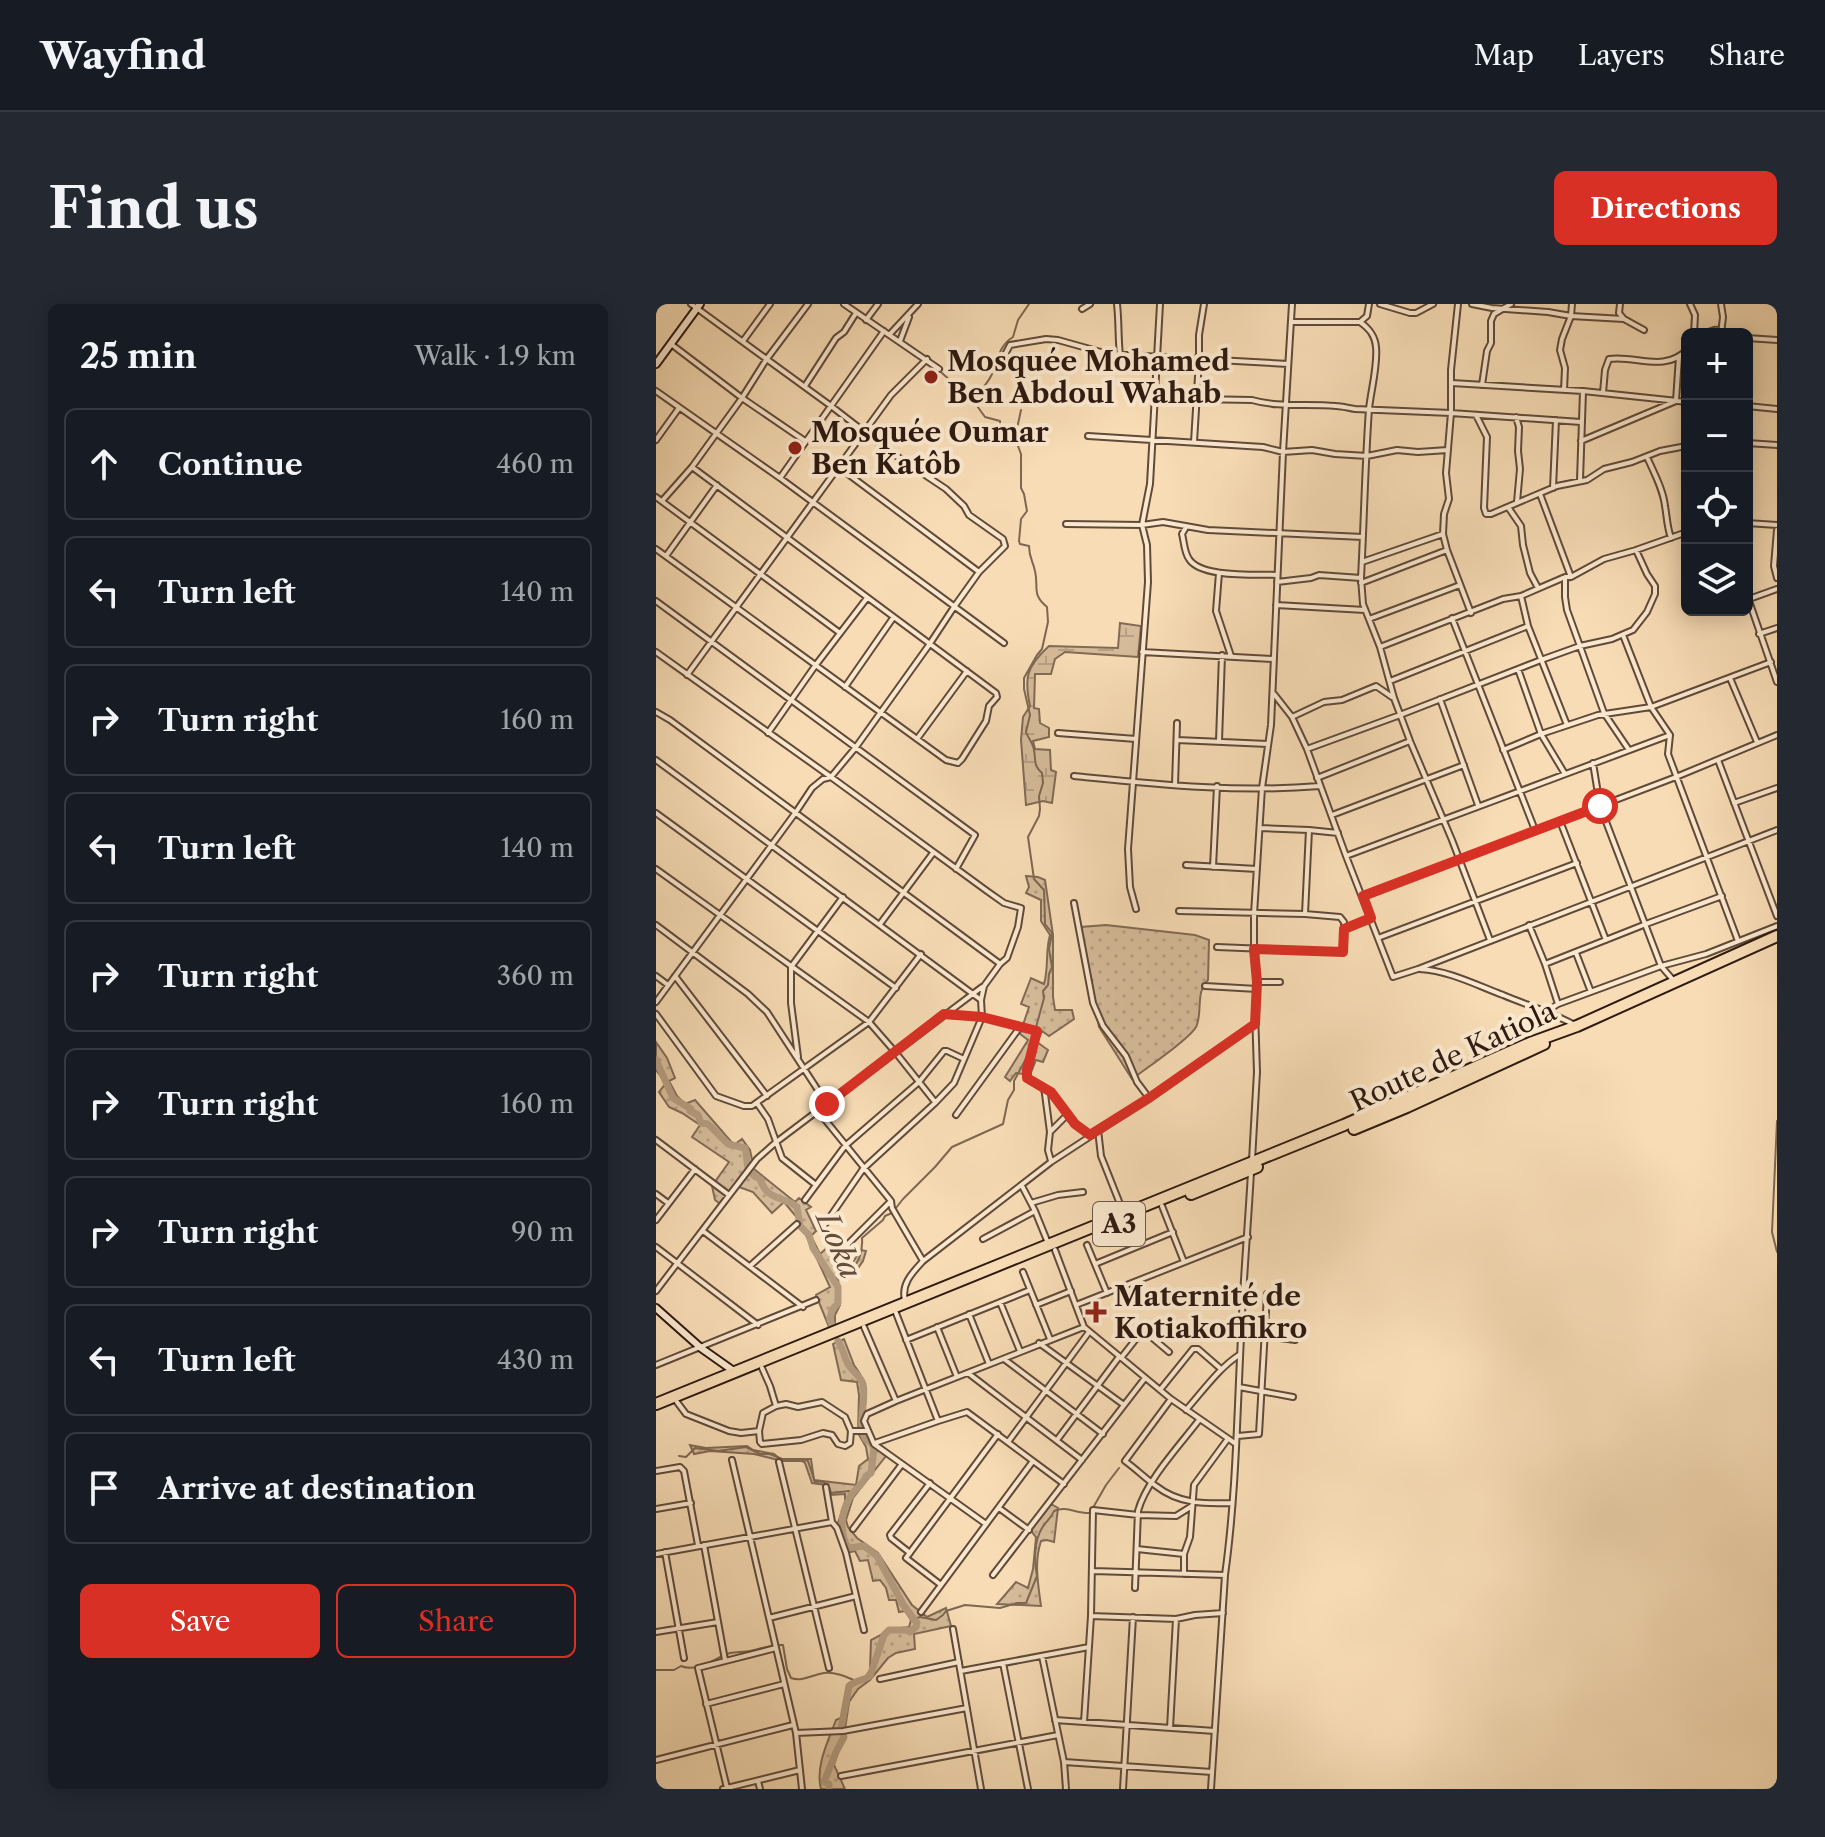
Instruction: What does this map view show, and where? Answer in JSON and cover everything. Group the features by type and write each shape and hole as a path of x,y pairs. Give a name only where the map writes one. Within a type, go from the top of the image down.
{"highway":[{"name":"A3","path":"1577,1026 1777,936"},
{"name":"Route de Katiola","path":"656,1404 906,1303 1162,1206 1530,1043 1577,1026"},
{"name":"Route de Katiola","path":"656,1411 864,1327 1124,1214 1251,1166"}],"street":[{"path":"743,342 770,304"},
{"path":"662,501 692,467 808,304"},
{"path":"844,304 939,369"},
{"path":"866,320 878,304"},
{"path":"890,334 918,304"},
{"path":"1082,309 1090,304"},
{"path":"1117,304 1120,355"},
{"path":"1136,909 1128,870 1129,819 1148,582 1147,545 1142,525 1150,484 1160,304"},
{"path":"1194,442 1199,335 1204,304"},
{"path":"1211,1789 1238,1436 1257,1072 1254,914 1262,788 1273,692 1292,304"},
{"path":"1291,322 1360,322 1367,316 1369,304"},
{"path":"1380,304 1410,313 1433,304"},
{"path":"1458,304 1446,473 1449,499 1443,534 1471,613"},
{"path":"1472,304 1493,311 1511,304"},
{"path":"1564,390 1565,368 1560,350 1572,304"},
{"path":"1620,304 1619,313 1624,319 1644,330"},
{"path":"1690,304 1695,315 1694,328"},
{"path":"1722,304 1723,328"},
{"path":"656,364 696,305 889,451 946,489 969,515 1003,539 1005,546 979,572 856,747 831,777 812,788 656,1002"},
{"path":"1502,308 1624,319"},
{"path":"1482,385 1491,343 1493,311"},
{"path":"804,386 856,313"},
{"path":"900,341 910,314"},
{"path":"1360,322 1373,334 1377,360 1369,409 1361,581 1363,604 1380,647 1400,715 1490,940"},
{"path":"780,478 884,331"},
{"path":"1753,338 1777,340"},
{"path":"997,370 1010,345 1046,339 1120,355 1288,364"},
{"path":"671,344 806,442"},
{"path":"1603,393 1609,359 1660,362 1679,357 1676,401"},
{"path":"687,675 891,395 927,359"},
{"path":"1452,383 1583,391 1681,401"},
{"path":"656,391 1004,643"},
{"path":"1580,481 1583,391"},
{"path":"1196,399 1581,422"},
{"path":"1581,441 1676,401"},
{"path":"1753,407 1777,409"},
{"path":"656,440 679,408"},
{"path":"1476,415 1487,437 1486,514 1553,488 1587,480 1604,469 1681,446"},
{"path":"1516,417 1520,469 1517,502"},
{"path":"1553,488 1556,420"},
{"path":"1088,436 1367,456 1397,450 1448,450"},
{"path":"1753,443 1777,445"},
{"path":"1647,457 1661,489 1671,538"},
{"path":"656,549 953,763 962,759 986,721 996,693 692,467"},
{"path":"840,468 979,572"},
{"path":"666,556 717,485"},
{"path":"1540,494 1568,577 1567,610 1604,713 1629,750"},
{"path":"656,497 840,633"},
{"path":"1508,507 1521,526 1530,573 1538,588"},
{"path":"1066,524 1142,525 1163,522 1208,530 1363,537"},
{"path":"1753,524 1777,528 1774,566 1777,578"},
{"path":"1186,528 1182,534 1186,556 1196,567 1219,572 1277,575"},
{"path":"1362,562 1443,534"},
{"path":"1380,647 1503,599 1521,596 1604,559 1681,534"},
{"path":"1277,582 1319,575 1361,581 1447,550"},
{"path":"1307,749 1541,660 1633,630 1653,602 1655,594 1653,581 1636,550"},
{"path":"1219,572 1216,611 1231,656"},
{"path":"1369,619 1461,585"},
{"path":"1753,596 1777,589"},
{"path":"1521,596 1528,626 1567,725"},
{"path":"768,733 867,598"},
{"path":"656,601 975,835 956,869"},
{"path":"1276,605 1365,610"},
{"path":"1753,614 1777,682"},
{"path":"845,687 893,618"},
{"path":"1452,618 1535,830"},
{"path":"1390,681 1528,626"},
{"path":"1759,634 1777,628"},
{"path":"1623,635 1651,707 1670,735 1668,754 1738,941"},
{"path":"656,652 1004,903 1021,908 1007,958 984,986 757,1159 656,1291"},
{"path":"1142,652 1274,659"},
{"path":"1219,741 1222,655"},
{"path":"1503,750 1604,713 1651,707 1771,662"},
{"path":"1518,669 1541,734 1565,774"},
{"path":"917,739 967,671"},
{"path":"1730,678 1757,743"},
{"path":"1292,717 1324,702 1342,700 1376,686 1394,698"},
{"path":"1273,692 1292,717 1307,749 1393,977 1777,830"},
{"path":"1440,699 1479,806"},
{"path":"656,712 1000,964"},
{"path":"1175,785 1177,723"},
{"path":"1058,733 1136,739"},
{"path":"1346,856 1670,735"},
{"path":"1363,896 1676,777 1777,735"},
{"path":"1177,740 1268,744"},
{"path":"1317,778 1410,741"},
{"path":"656,760 981,1000"},
{"path":"1718,760 1777,916"},
{"path":"1593,763 1600,806 1661,966 1675,982"},
{"path":"1332,815 1464,765"},
{"path":"1074,776 1175,785 1291,789 1320,786"},
{"path":"1213,867 1217,786"},
{"path":"1734,804 1777,788"},
{"path":"656,813 896,988"},
{"path":"1560,821 1606,940"},
{"path":"1260,828 1339,833"},
{"path":"1305,914 1309,830"},
{"path":"880,924 933,853"},
{"path":"1378,938 1577,863"},
{"path":"1186,865 1257,869"},
{"path":"656,869 869,1022 935,1103"},
{"path":"1545,964 1722,896"},
{"path":"798,1060 791,1003 791,967 843,897"},
{"path":"1074,903 1093,1003 1103,1026 1126,1056 1137,1082 1149,1098"},
{"path":"1179,911 1305,914 1340,917 1344,922 1343,952 1217,947"},
{"path":"1344,929 1371,918"},
{"path":"656,925 748,994 767,1012 827,1104"},
{"path":"1529,925 1558,1004"},
{"path":"1547,1011 1558,1004 1777,926"},
{"path":"1575,953 1591,992"},
{"path":"656,1014 716,1096 752,1106 869,1022 921,954"},
{"path":"1694,957 1703,970"},
{"path":"1418,969 1450,974 1547,1011 1577,1026"},
{"path":"656,976 668,985"},
{"path":"675,976 767,1096"},
{"path":"1257,982 1280,982"},
{"path":"821,1230 863,1169 954,1083 982,1017 984,986"},
{"path":"1205,986 1257,989"},
{"path":"944,1014 982,1017 1038,1032 1027,1075 1029,1080 1051,1092 1075,1124 1090,1135"},
{"path":"906,1303 903,1291 907,1281 923,1261 1051,1162 1255,1024"},
{"path":"956,1115 1020,1027"},
{"path":"805,1200 845,1146 919,1082 944,1051 964,1059"},
{"path":"1044,1089 1051,1162"},
{"path":"757,1103 768,1119 775,1143 786,1163 816,1185"},
{"path":"818,1111 891,1201 923,1261"},
{"path":"1050,1132 1068,1114"},
{"path":"1098,1130 1101,1156 1124,1214"},
{"path":"656,1140 729,1195"},
{"path":"656,1220 695,1169"},
{"path":"1022,1186 1052,1247 1084,1327 1171,1399 1236,1444"},
{"path":"1031,1203 1083,1192"},
{"path":"656,1194 668,1203"},
{"path":"839,1253 891,1201"},
{"path":"1162,1206 1184,1262"},
{"path":"983,1239 1035,1211"},
{"path":"750,1266 797,1224"},
{"path":"702,1231 803,1307"},
{"path":"1095,1264 1173,1232"},
{"path":"1076,1305 1248,1237"},
{"path":"1087,1245 1107,1293"},
{"path":"656,1247 758,1325"},
{"path":"1023,1272 1050,1339"},
{"path":"906,1340 1030,1290"},
{"path":"1036,1305 1071,1291"},
{"path":"1238,1436 1259,1434 1267,1294"},
{"path":"656,1365 816,1300"},
{"path":"1000,1302 1020,1352"},
{"path":"656,1308 701,1348 735,1372"},
{"path":"896,1313 938,1421"},
{"path":"969,1314 989,1364"},
{"path":"864,1327 896,1401"},
{"path":"937,1327 958,1377"},
{"path":"986,1524 874,1444 865,1431 867,1414 1084,1327"},
{"path":"1057,1440 1143,1330 1169,1352"},
{"path":"1008,1442 1089,1332"},
{"path":"1241,1333 1295,1340"},
{"path":"1039,1343 1124,1405"},
{"path":"1160,1390 1193,1349 1198,1349 1221,1369"},
{"path":"1186,1410 1221,1369 1240,1354"},
{"path":"1004,1359 1103,1434"},
{"path":"762,1368 776,1406"},
{"path":"968,1373 1082,1460"},
{"path":"993,1575 1145,1378"},
{"path":"1239,1387 1293,1397"},
{"path":"1171,1399 1125,1461 1160,1489 1192,1504 1232,1503"},
{"path":"677,1402 686,1414 729,1431 759,1431"},
{"path":"822,1402 845,1417 853,1431 850,1443 845,1446 838,1444 832,1435 823,1433 801,1440 762,1444 759,1431 763,1413 776,1406 786,1404 798,1407 822,1402"},
{"path":"874,1444 967,1412 1064,1484"},
{"path":"1135,1588 1138,1515 1142,1499 1199,1420"},
{"path":"853,1431 865,1431"},
{"path":"941,1585 906,1558 998,1434"},
{"path":"887,1453 888,1439"},
{"path":"1184,1574 1194,1485 1227,1439"},
{"path":"732,1460 796,1733 802,1789"},
{"path":"921,1612 1033,1461"},
{"path":"779,1462 829,1668"},
{"path":"853,1529 902,1464"},
{"path":"656,1471 680,1467 684,1471 724,1658"},
{"path":"910,1553 890,1535 930,1483"},
{"path":"826,1487 832,1522 846,1553 864,1630"},
{"path":"656,1509 691,1503"},
{"path":"1084,1722 1093,1571 1093,1510 1176,1516 1192,1504"},
{"path":"999,1507 1029,1530"},
{"path":"656,1554 832,1522"},
{"path":"1137,1549 1184,1554"},
{"path":"665,1552 684,1658"},
{"path":"1093,1571 1225,1575"},
{"path":"769,1618 856,1596"},
{"path":"1091,1616 1176,1619 1223,1613"},
{"path":"1123,1789 1133,1617"},
{"path":"1170,1728 1176,1619"},
{"path":"656,1632 718,1622"},
{"path":"953,1629 981,1789"},
{"path":"960,1671 1089,1647"},
{"path":"776,1648 724,1658 698,1668 725,1789 800,1770"},
{"path":"1042,1656 1064,1762 1066,1789"},
{"path":"880,1679 959,1662"},
{"path":"1003,1663 1028,1789"},
{"path":"706,1704 784,1684"},
{"path":"796,1733 840,1731 967,1708"},
{"path":"1055,1720 1215,1731"},
{"path":"656,1760 794,1725"},
{"path":"841,1776 1058,1735"},
{"path":"1064,1762 1212,1772"},
{"path":"758,1781 760,1789"}],"green space":[{"path":"1120,623 1141,626 1138,657 1065,652 1055,659 1051,674 1035,674 1034,708 1039,709 1040,723 1049,728 1049,737 1033,741 1035,749 1050,750 1051,770 1056,772 1052,803 1043,801 1026,805 1021,740 1023,717 1030,706 1027,680 1031,667 1049,646 1118,648"},
{"path":"1026,876 1045,880 1053,935 1055,1010 1072,1010 1074,1019 1049,1036 1042,1031 1037,1042 1048,1050 1043,1062 1036,1060 1030,1075 1016,1073 1010,1081 1005,1077 1028,1040 1020,1034 1029,1007 1021,1004 1031,978 1044,984 1050,935 1041,921 1041,900 1026,893 1029,887"},
{"path":"1106,925 1195,935 1209,940 1208,980 1200,996 1196,1027 1176,1047 1132,1079 1099,1027 1081,927"},
{"path":"656,1042 675,1078 669,1081 677,1096 685,1104 695,1100 734,1145 742,1139 750,1150 754,1169 795,1202 799,1198 811,1207 806,1210 816,1231 811,1236 820,1254 828,1247 837,1257 834,1264 846,1272 861,1250 866,1251 854,1274 838,1278 840,1305 835,1315 835,1325 829,1327 816,1295 830,1287 799,1220 784,1202 772,1213 753,1192 739,1187 723,1206 715,1200 712,1186 729,1162 692,1137 700,1125 669,1107 659,1092 666,1083 656,1070"},
{"path":"844,1339 866,1392 863,1424 871,1443 886,1456 853,1498 846,1520 848,1527 857,1538 878,1553 912,1605 927,1617 946,1608 951,1626 914,1634 915,1649 888,1658 858,1689 849,1702 834,1765 845,1789 821,1789 821,1763 826,1745 836,1720 843,1717 846,1691 870,1670 871,1640 892,1629 909,1627 911,1620 905,1611 899,1612 896,1600 889,1600 880,1580 873,1581 868,1560 860,1561 855,1551 846,1553 837,1526 845,1494 830,1495 826,1485 812,1483 802,1461 782,1461 754,1454 710,1451 694,1454 690,1445 706,1448 747,1446 774,1454 780,1459 811,1459 814,1480 856,1485 859,1466 868,1459 866,1447 858,1433 857,1382 841,1380 833,1344"},
{"path":"1051,1504 1058,1508 1054,1542 1041,1541 1038,1557 1041,1606 997,1604 1016,1582 1028,1588 1036,1537 1031,1531"}],"waterway":[{"path":"1015,440 1000,428 1000,421 985,417 975,403 991,376 1001,350 1013,337 1018,320 1029,304"},
{"path":"942,373 974,402"},
{"path":"834,1280 850,1273 860,1256 862,1238 892,1213 952,1147 1003,1124 1014,1081 1029,1053 1044,998 1043,991 1048,985 1052,967 1049,949 1052,933 1045,924 1044,890 1034,879 1028,837 1039,816 1039,796 1043,783 1026,732 1030,715 1024,678 1042,649 1048,622 1047,607 1037,594 1029,546 1019,541 1021,519 1027,511 1021,488 1021,454 1015,438 1021,410"},
{"name":"Loka","path":"656,1060 673,1098 691,1109 701,1123 708,1124 728,1144 745,1148 751,1173 760,1179 771,1195 797,1207 800,1226 809,1235 813,1248 838,1287 838,1303 832,1310 830,1320 832,1325"},
{"path":"1777,1121 1772,1232 1777,1252"},
{"path":"829,1789 829,1784 824,1782 844,1737 841,1729 849,1686 870,1676 884,1635 889,1630 910,1632 917,1623 904,1606 877,1556 864,1546 848,1548 843,1535 845,1509 852,1494 871,1473 874,1449 863,1434 863,1384 848,1364 838,1341"},
{"path":"679,1456 686,1457 695,1448 718,1451 746,1447 782,1459 801,1459 808,1461 815,1482 826,1483 831,1493 849,1491 852,1494"},
{"path":"915,1619 936,1620 946,1611 965,1605 1000,1608 1026,1603 1037,1576 1035,1558 1039,1533 1054,1511 1067,1509 1090,1513 1119,1468"},
{"path":"656,1670 674,1670 681,1666 694,1668 730,1653 783,1645 791,1678 803,1679 828,1673 856,1681"}],"place":[{"name":"Mosquée Mohamed Ben Abdoul Wahab","path":"931,377"},
{"name":"Mosquée Oumar Ben Katôb","path":"795,448"},
{"name":"Maternité de Kotiakoffikro","path":"1096,1312"}],"route":[{"path":"827,1104 944,1014 982,1017 1038,1032 1027,1078 1051,1092 1075,1124 1090,1135 1255,1024 1257,982 1254,949 1343,952 1344,929 1371,918 1363,896 1600,806"}]}
